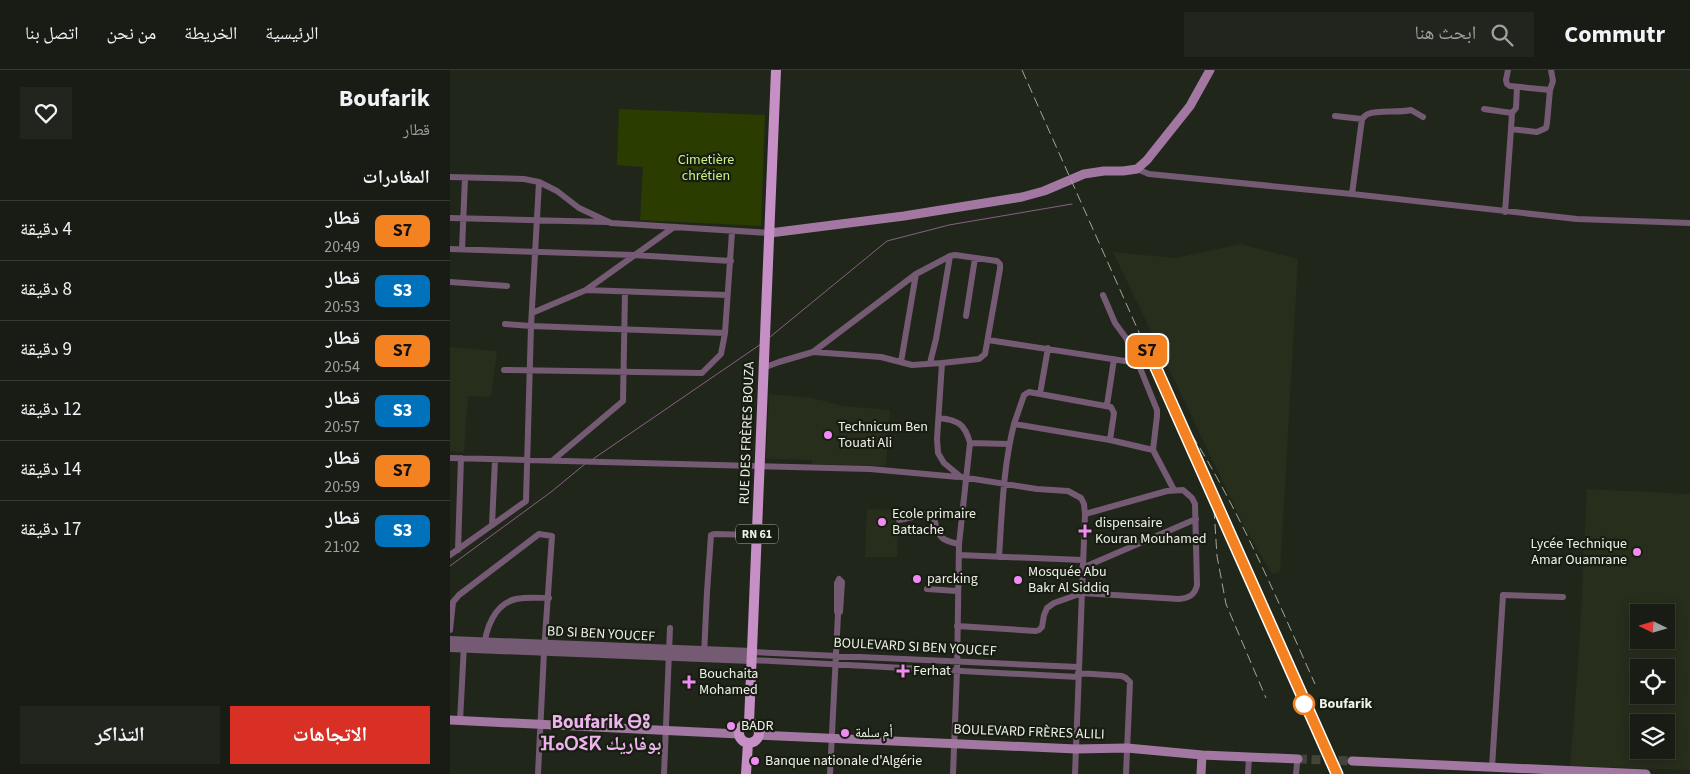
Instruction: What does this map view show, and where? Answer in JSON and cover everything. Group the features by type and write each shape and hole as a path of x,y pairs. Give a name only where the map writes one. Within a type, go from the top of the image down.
{"main road":[{"name":"RN 61","path":"770,233 776,70"},
{"path":"770,233 904,216 1022,197 1044,191 1084,174 1137,169 1147,160 1190,106 1210,70"},
{"name":"RUE DES FRÈRES BOUZA","path":"749,723 770,233"},
{"path":"455,721 739,734"},
{"path":"739,734 743,726 749,723 756,725 759,735 756,741 748,744"},
{"path":"739,734 742,740 748,744"},
{"name":"BOULEVARD FRÈRES ALILI","path":"759,735 1076,749 1127,748 1298,761"},
{"path":"746,774 748,744"},
{"path":"1200,774 1202,755"},
{"path":"1352,761 1646,774"}],"street":[{"path":"1508,70 1507,84 1517,87 1550,90"},
{"path":"1511,129 1537,132 1546,128 1550,90 1553,81 1551,70"},
{"path":"1505,212 1512,113 1516,108 1517,87"},
{"path":"1484,109 1512,113"},
{"path":"1352,194 1362,119 1368,114 1411,110 1423,117"},
{"path":"1335,116 1362,119"},
{"path":"1137,169 1148,174 1352,194 1505,212 1609,221 1690,223"},
{"path":"450,177 524,179 540,182 557,191 579,208 611,222"},
{"path":"462,249 465,178"},
{"path":"450,556 526,501 531,326 540,182"},
{"path":"450,218 537,222 611,222 732,232 770,233"},
{"path":"532,312 586,290 674,227"},
{"path":"504,370 702,373 721,354 725,333 732,232"},
{"path":"450,249 634,255 731,262"},
{"path":"930,363 936,340 950,256"},
{"path":"763,368 813,352 866,356 916,365 981,358 985,354 1001,267 996,260 950,256 916,274 813,352"},
{"path":"966,316 975,258"},
{"path":"901,362 916,274"},
{"path":"450,282 507,286"},
{"path":"586,290 727,295"},
{"path":"552,461 623,401 625,292"},
{"path":"1103,296 1115,323 1126,338 1138,362 1157,410 1153,450 1174,490"},
{"path":"505,324 725,333"},
{"path":"988,340 1138,362"},
{"path":"764,348 779,362"},
{"path":"1040,394 1048,348"},
{"path":"1107,405 1114,359"},
{"path":"942,363 937,439 938,453 944,463 964,477"},
{"path":"1000,557 1003,483 1009,444 1024,394 1029,392 1107,405 1113,408 1110,440"},
{"path":"939,418 958,422 968,436 970,443 970,455 964,477 959,544 953,774"},
{"path":"1014,424 1110,440 1153,450"},
{"path":"970,443 1009,444"},
{"path":"450,458 870,469 964,477 1037,489 1068,491 1081,498 1085,512 1075,774"},
{"path":"458,550 461,458"},
{"path":"492,525 495,460"},
{"path":"957,626 1039,630 1042,627 1047,608 1054,603 1082,593 1179,598 1192,595 1198,585 1196,510 1192,498 1183,490 1174,490 1085,512"},
{"path":"899,520 931,514 933,515 939,536 942,539 959,544"},
{"path":"1082,568 1196,519"},
{"path":"450,630 453,602 459,595 539,534 552,536 538,774"},
{"path":"704,655 706,592 711,535 757,534"},
{"path":"959,555 1082,560"},
{"path":"927,589 957,591"},
{"path":"1492,767 1503,595 1563,597"},
{"path":"484,646 489,625 494,615 505,604 516,599 549,598"},
{"path":"830,774 838,614"},
{"path":"664,774 670,628"},
{"name":"BD SI BEN YOUCEF","path":"450,640 464,645"},
{"path":"455,721 464,645"},
{"name":"BD SI BEN YOUCEF","path":"450,648 464,645 752,656"},
{"name":"BOULEVARD SI BEN YOUCEF","path":"752,656 836,656 957,661 1078,672"},
{"name":"BOULEVARD SI BEN YOUCEF","path":"752,656 835,665 957,671 1078,672"},
{"path":"1078,672 1122,676 1129,680 1126,774"},
{"path":"1248,774 1249,757"},
{"path":"1296,774 1298,761"}],"shaded area":[{"path":"1241,244 1298,259 1280,572 1272,574 1244,526 1113,252 1175,258"},
{"path":"450,347 497,351 491,397 468,396 464,452 450,451"},
{"name":"Technicum Ben Touati Ali","path":"769,394 812,398 843,406 890,410 886,466 812,464 812,460 766,459"},
{"name":"Lycée Technique Amar Ouamrane","path":"1587,489 1690,494 1690,770 1570,766 1579,652"},
{"name":"Ecole primaire Battache","path":"867,509 899,510 897,557 865,557"}],"green space":[{"name":"Cimetière chrétien","path":"619,109 765,115 761,226 640,220 643,167 617,165"}],"waterway":[{"path":"770,337 887,241 949,225 1072,204"},
{"path":"593,459 761,344"},
{"path":"450,566 551,492 585,464"}],"tunnel":[{"path":"1298,759 1352,761"}],"railway":[{"path":"1022,70 1336,774"},
{"path":"1192,435 1227,495 1315,684"},
{"path":"1214,509 1217,556 1226,604 1266,698"}],"train":[{"name":"S7","path":"1336,774 1147,350 1156,366 1338,774"}],"place":[{"name":"Technicum Ben Touati Ali","path":"828,435"},
{"name":"Ecole primaire Battache","path":"882,522"},
{"name":"dispensaire Kouran Mouhamed","path":"1085,531"},
{"name":"Lycée Technique Amar Ouamrane","path":"1637,552"},
{"name":"parcking","path":"917,579"},
{"name":"Mosquée Abu Bakr Al Siddiq","path":"1018,580"},
{"name":"Ferhat","path":"903,671"},
{"name":"Bouchaita Mohamed","path":"689,682"},
{"name":"Boufarik","path":"1304,704"},
{"name":"BADR","path":"731,726"},
{"name":"أم سلمة","path":"845,733"},
{"name":"Banque nationale d'Algérie","path":"755,761"}],"district":[{"name":"Boufarik ⴱⵓ ⴼⴰⵔⵉⴽ بوفاريك","path":"601,733"}]}
